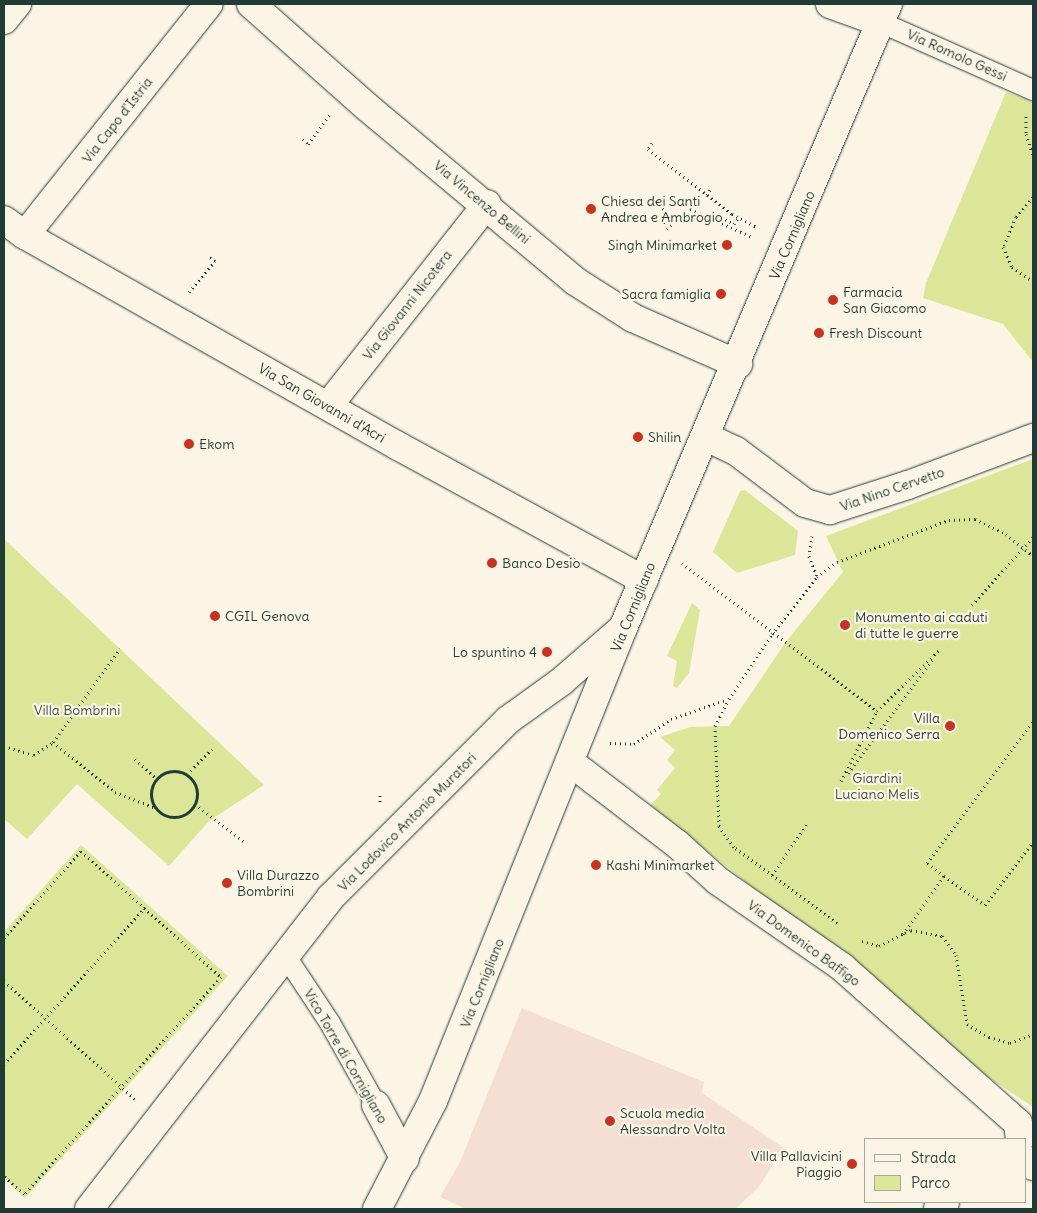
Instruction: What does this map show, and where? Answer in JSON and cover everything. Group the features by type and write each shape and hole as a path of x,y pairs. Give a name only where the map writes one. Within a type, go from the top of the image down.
{"street":[{"path":"4,20 17,4"},
{"name":"Via Capo d'Istria","path":"14,228 209,4"},
{"name":"Via Vincenzo Bellini","path":"251,4 348,90 486,204 575,281 634,318 738,364"},
{"path":"830,4 884,13"},
{"name":"Via Cornigliano","path":"377,1209 405,1159 489,968 624,628 738,364 884,13"},
{"name":"Via Giovanni Nicotera","path":"328,406 486,204"},
{"name":"Via San Giovanni d'Acri","path":"14,228 328,406 644,580"},
{"name":"Via Nino Cervetto","path":"706,437 736,451 805,504 830,510 908,485 1033,438"},
{"name":"Via Lodovico Antonio Muratori","path":"89,1209 331,897 508,720 562,681 624,628"},
{"name":"Via Domenico Baffigo","path":"570,762 677,844 718,881 842,968 1018,1123 1020,1138"},
{"name":"Vico Torre di Cornigliano","path":"376,1105 405,1159"}],"lane":[{"name":"Via Romolo Gessi","path":"884,13 1033,90"},
{"name":"Vico Torre di Cornigliano","path":"285,955 330,1024 376,1105"}],"path":[{"path":"303,139 308,144 348,90"},
{"path":"1026,112 1026,134 1033,156"},
{"path":"652,143 648,149 738,218 756,227"},
{"path":"707,195 711,188"},
{"path":"1033,197 1016,217 1003,247 1012,267 1033,281"},
{"path":"659,205 671,215 662,225"},
{"path":"667,229 690,209 752,237"},
{"path":"721,217 734,224 738,218"},
{"path":"170,316 215,261 208,256"},
{"path":"841,926 734,847 719,826 715,726 729,699 772,634 817,577 838,562 949,520 975,519 1006,534 1033,556"},
{"path":"972,605 1022,547 1033,537"},
{"path":"656,551 686,564 772,634 877,711"},
{"path":"809,556 817,577"},
{"path":"4,746 34,755 53,742 120,649"},
{"path":"938,651 841,781 877,711 884,704 938,651"},
{"path":"610,743 634,744 671,720 729,699"},
{"path":"1033,721 927,863 985,905 1033,842"},
{"path":"53,742 115,792 157,808 162,813 177,816 184,814 195,804 197,790 186,774 174,771 157,779 152,790 157,808"},
{"path":"186,774 212,749"},
{"path":"135,759 157,779"},
{"path":"195,804 246,843"},
{"path":"772,875 808,822"},
{"path":"4,938 81,851 221,977 24,1194 4,1176"},
{"path":"903,934 944,876"},
{"path":"4,1064 148,904"},
{"path":"856,937 864,943 879,946 911,930 942,936 956,955 967,1024 990,1037 1010,1043 1033,1034"},
{"path":"4,981 158,1119"}],"shaded area":[{"name":"Scuola media Alessandro Volta","path":"522,1008 704,1082 702,1093 784,1148 758,1188 735,1209 466,1209 440,1197 461,1160"}],"green space":[{"path":"1006,92 1033,102 1033,362 1003,324 923,298 926,283"},
{"name":"Giardini Luciano Melis","path":"1033,459 1033,1107 980,1072 651,805 661,794 657,790 675,768 667,760 675,750 660,737 690,727 729,726 785,643 843,572 826,536"},
{"path":"745,490 798,531 795,555 737,573 713,552 740,491"},
{"name":"Villa Bombrini","path":"4,539 264,785 209,821 169,866 77,784 27,839 4,819"},
{"path":"692,603 700,610 689,673 677,688 673,686 677,661 667,656"},
{"path":"81,845 228,976 25,1198 4,1178 4,932"}],"place":[{"name":"Chiesa dei Santi Andrea e Ambrogio","path":"591,209"},
{"name":"Singh Minimarket","path":"727,245"},
{"name":"Sacra famiglia","path":"721,294"},
{"name":"Farmacia San Giacomo","path":"833,300"},
{"name":"Fresh Discount","path":"819,333"},
{"name":"Shilin","path":"638,437"},
{"name":"Ekom","path":"189,444"},
{"name":"Banco Desio","path":"492,563"},
{"name":"CGIL Genova","path":"215,616"},
{"name":"Monumento ai caduti di tutte le guerre","path":"845,625"},
{"name":"Lo spuntino 4","path":"547,652"},
{"name":"Villa Domenico Serra","path":"950,726"},
{"name":"Kashi Minimarket","path":"596,865"},
{"name":"Villa Durazzo Bombrini","path":"227,883"},
{"name":"Scuola media Alessandro Volta","path":"610,1121"},
{"name":"Villa Pallavicini Piaggio","path":"852,1164"}]}
